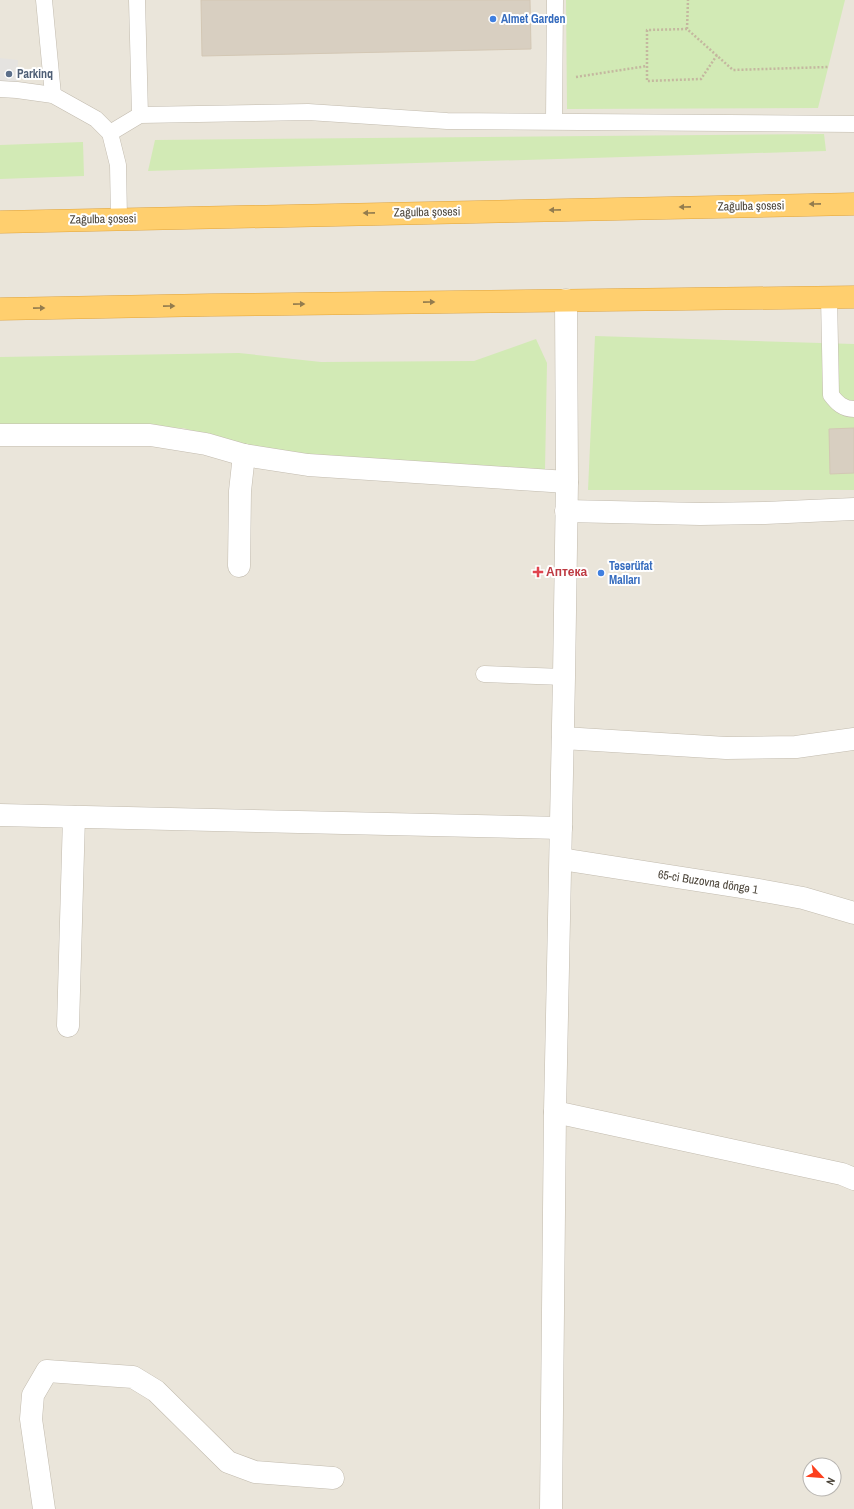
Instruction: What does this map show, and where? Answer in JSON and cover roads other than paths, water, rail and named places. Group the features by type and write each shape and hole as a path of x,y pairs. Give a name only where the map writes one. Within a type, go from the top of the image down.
{"highway":[{"name":"Zağulba şosesi","path":"0,222 119,218 854,204"},
{"path":"0,309 854,297"}],"street":[{"path":"551,1509 555,1112 567,482 566,300"},
{"path":"0,435 150,435 206,444 244,455 316,466 567,482"},
{"path":"239,566 240,491 244,455"},
{"path":"566,511 700,514 854,509"},
{"path":"563,738 726,748 796,747 854,739"},
{"path":"0,815 561,828"},
{"path":"68,1026 74,817"},
{"name":"65-ci Buzovna döngə 1","path":"561,859 782,894 803,898 854,913"},
{"path":"555,1112 842,1174 854,1179"},
{"path":"44,1509 31,1419 33,1395 47,1371 133,1377 156,1391 228,1462 255,1472 333,1478"}],"lane":[{"path":"44,0 53,95"},
{"path":"137,0 140,115"},
{"path":"554,121 555,0"},
{"path":"0,89 53,95 96,119 110,133 118,165 119,218"},
{"path":"110,133 140,115 308,112 447,121 854,124"},
{"path":"829,297 831,395 838,404 849,409 854,409"},
{"path":"484,674 564,677"}],"place":[{"name":"Almet Garden","path":"493,19"},
{"name":"Parkinq","path":"9,74"},
{"name":"Аптека","path":"538,572"},
{"name":"Təsərüfat Malları","path":"601,573"}]}
